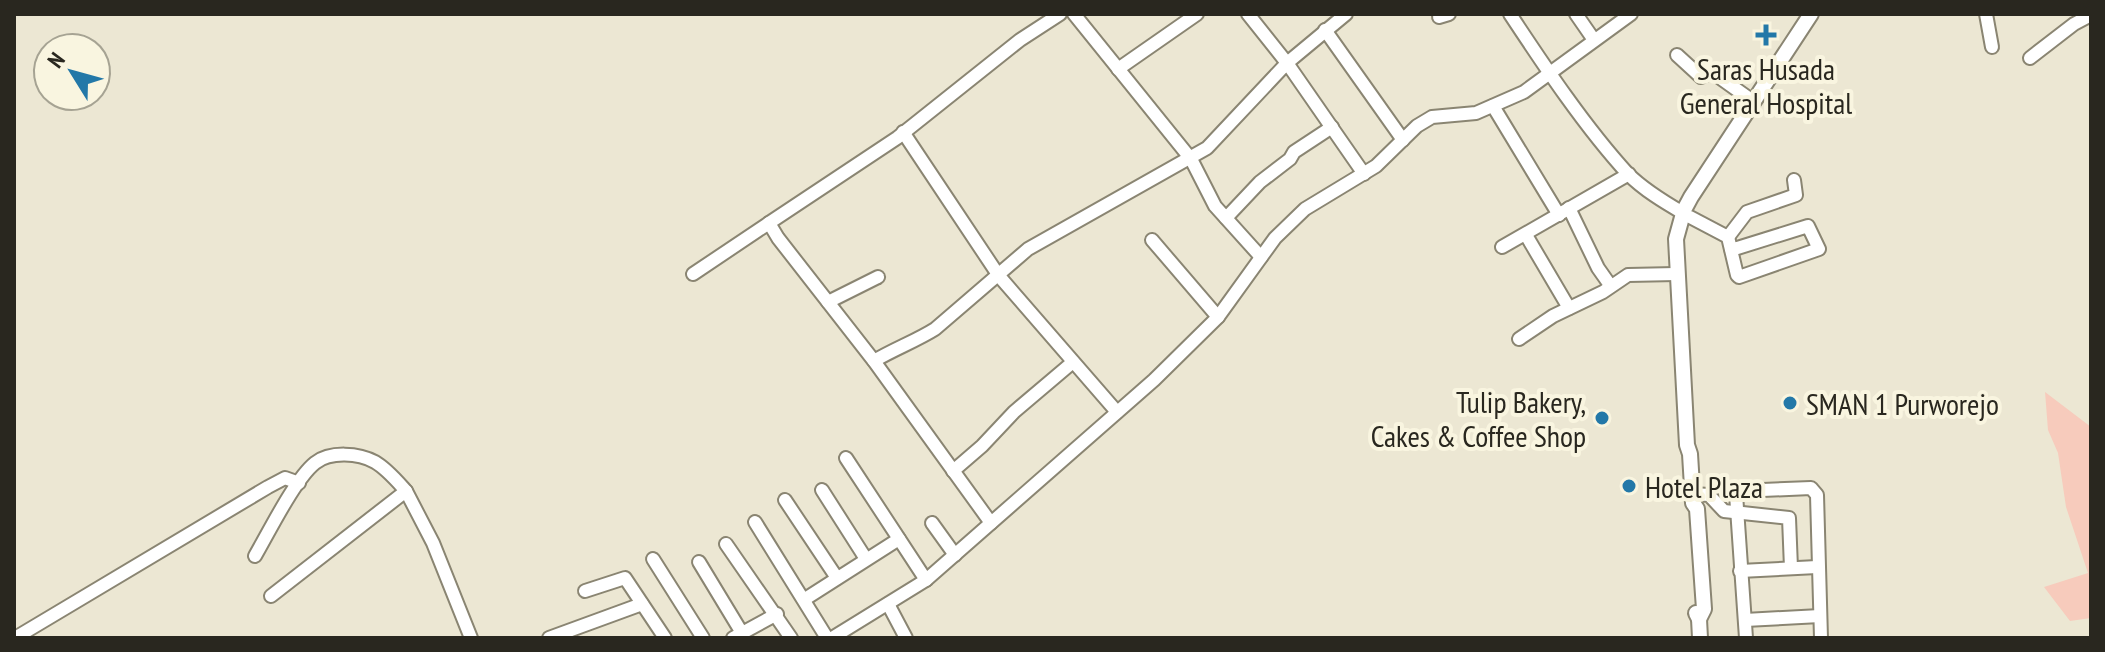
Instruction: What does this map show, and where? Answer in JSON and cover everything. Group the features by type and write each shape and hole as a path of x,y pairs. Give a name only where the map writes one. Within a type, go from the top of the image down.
{"main road":[{"path":"1687,215 1811,14"},
{"path":"1700,638 1695,610 1689,508 1693,498 1676,274 1681,232 1687,215 1754,102 1821,14"},
{"path":"1681,232 1695,444 1690,454"}],"street":[{"path":"693,274 903,132 1020,40 1060,14"},
{"path":"1074,14 1191,159 1215,206 1261,257"},
{"path":"1118,69 1197,14"},
{"path":"1248,14 1287,63 1364,174"},
{"path":"874,361 901,344 927,334 1040,241 1207,148 1287,63 1346,14"},
{"path":"1510,14 1551,75 1629,174 1658,199 1729,243 1737,275 1740,277 1819,249 1806,226 1729,243"},
{"path":"1576,14 1594,40"},
{"path":"755,522 829,638 888,604 926,580 1164,370 1218,317 1275,238 1305,209 1364,174 1417,126 1432,117 1476,113 1524,92 1631,14"},
{"path":"1986,14 1992,47"},
{"path":"2030,58 2089,15"},
{"path":"1325,30 1403,140"},
{"path":"1677,55 1701,77 1712,72 1754,102"},
{"path":"1493,106 1610,285"},
{"path":"1226,218 1294,152 1332,127"},
{"path":"903,132 999,276 1117,412"},
{"path":"1502,247 1629,174"},
{"path":"1729,243 1747,212 1796,195 1794,180"},
{"path":"769,223 991,523"},
{"path":"1526,235 1569,308"},
{"path":"1152,240 1218,317"},
{"path":"1519,339 1628,275 1676,274"},
{"path":"828,302 878,277"},
{"path":"953,471 1014,412 1073,362"},
{"path":"255,556 299,483 319,460 334,456 359,456 379,464 406,491 433,543 471,638"},
{"path":"846,458 926,580"},
{"path":"15,638 254,494 285,478 299,483"},
{"path":"1746,638 1735,496 1739,491 1814,489 1817,495 1821,638"},
{"path":"822,490 866,559"},
{"path":"271,596 406,491"},
{"path":"1693,498 1707,494 1721,510 1790,519 1791,568"},
{"path":"785,500 837,578"},
{"path":"932,523 955,555"},
{"path":"805,599 899,539"},
{"path":"726,544 791,638"},
{"path":"653,559 703,638"},
{"path":"699,562 738,636 777,614"},
{"path":"1740,571 1817,567"},
{"path":"585,591 625,578 659,636"},
{"path":"549,638 642,604"},
{"path":"888,604 906,638"},
{"path":"1745,620 1820,616"}],"shaded area":[{"path":"2045,392 2091,427 2091,618 2070,621 2044,587 2088,573 2066,507 2058,453 2048,430"}],"place":[{"name":"Saras Husada General Hospital","path":"1766,35"},
{"name":"SMAN 1 Purworejo","path":"1790,403"},
{"name":"Tulip Bakery, Cakes & Coffee Shop","path":"1602,418"},
{"name":"Hotel Plaza","path":"1629,486"}]}
